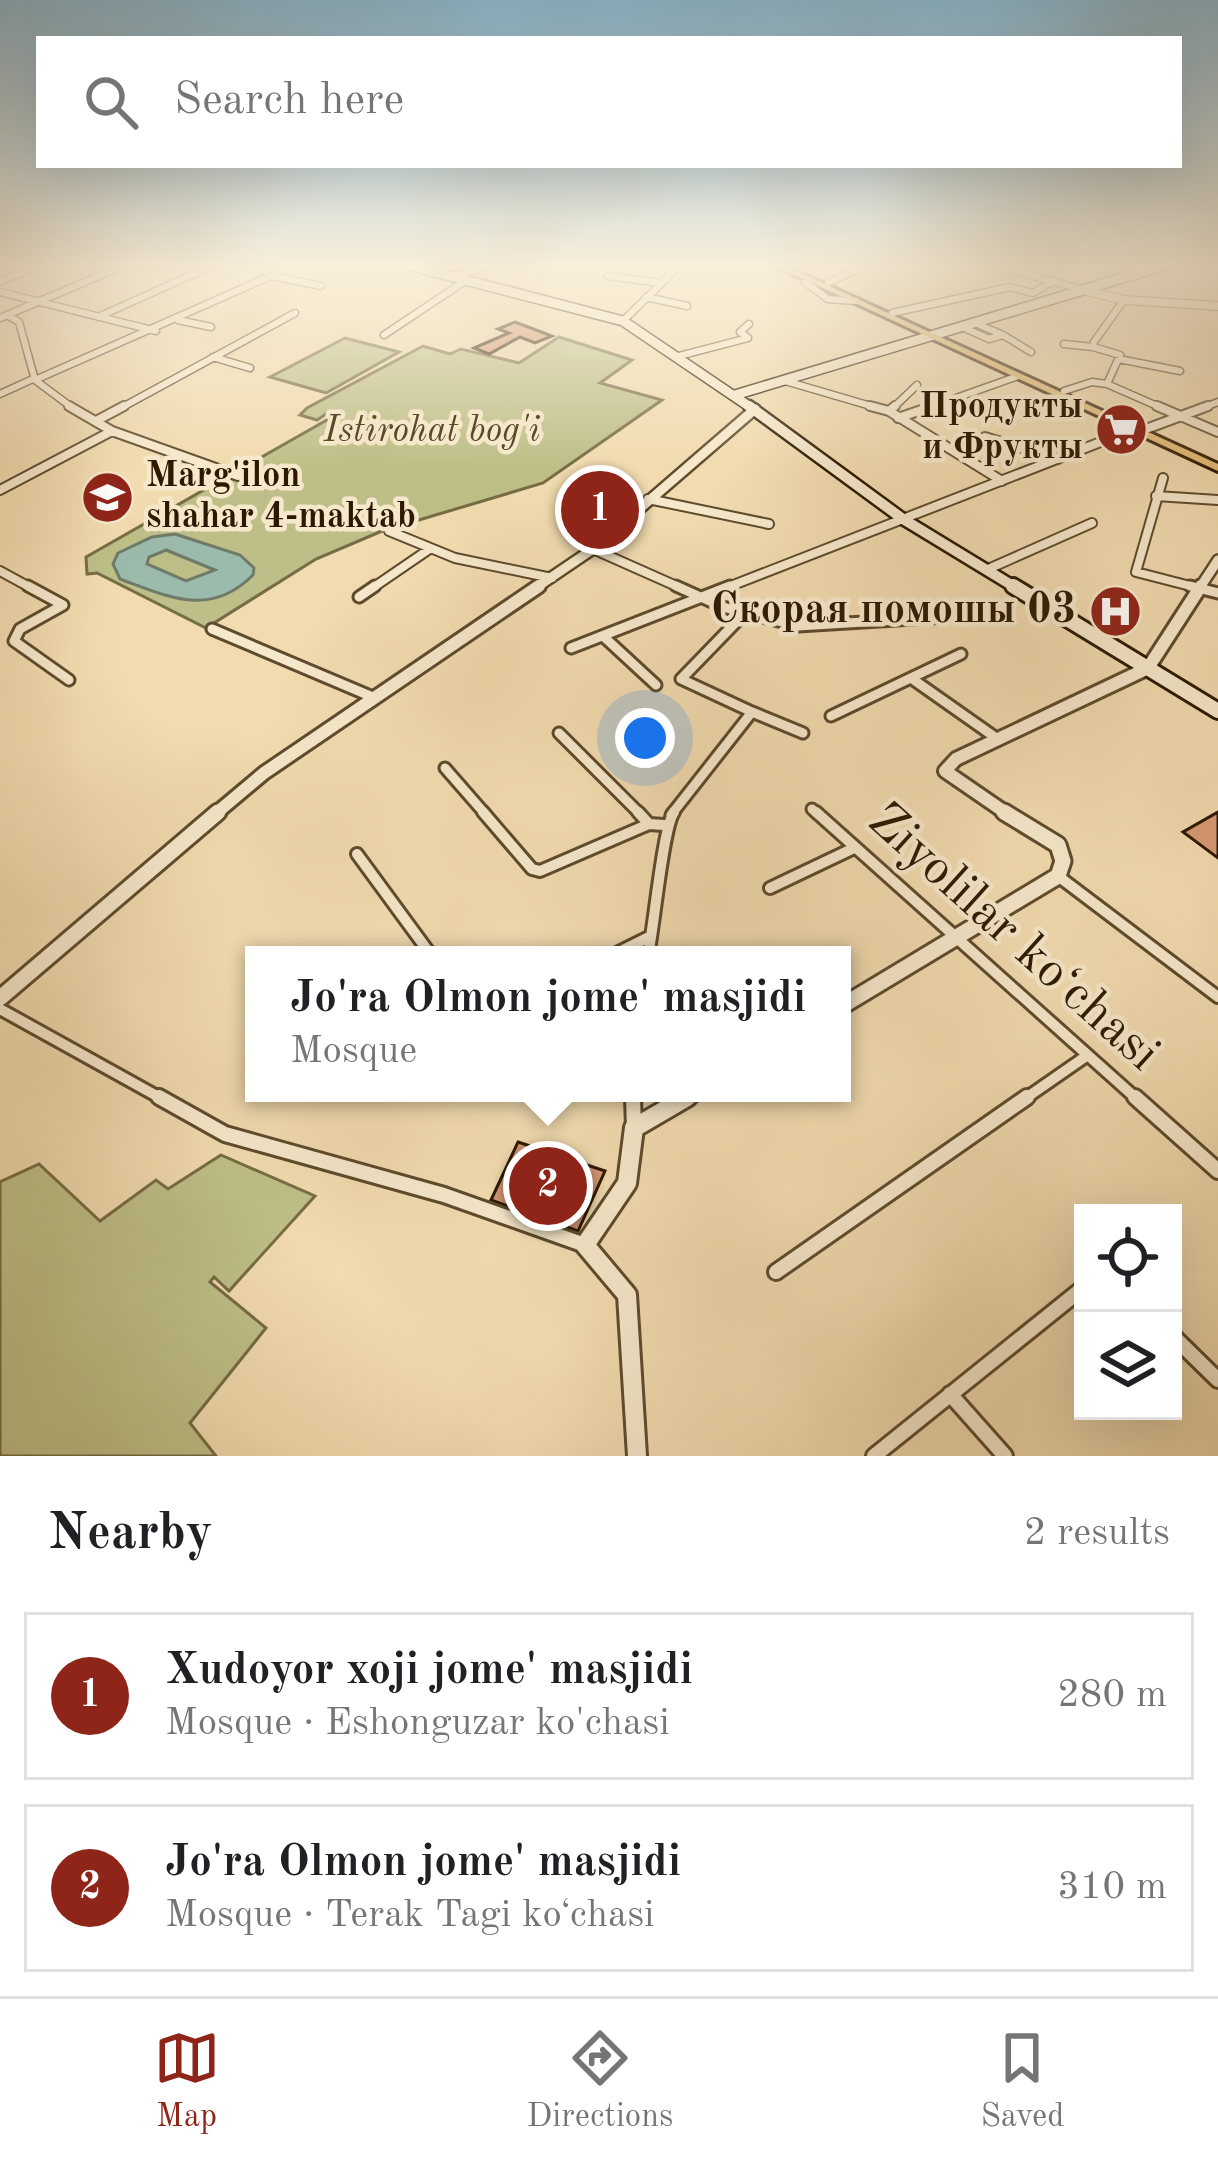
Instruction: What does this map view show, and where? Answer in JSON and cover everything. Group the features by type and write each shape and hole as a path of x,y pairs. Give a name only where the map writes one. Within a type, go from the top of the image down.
{"main road":[{"path":"638,332 986,570 1218,711"},
{"path":"927,332 1140,429"},
{"path":"928,332 1218,465"},
{"path":"735,394 945,332"}],"street":[{"path":"23,332 35,379 96,421 238,476"},
{"path":"0,394 154,332"},
{"path":"96,421 261,332"},
{"path":"675,357 748,338 740,332"},
{"path":"973,332 989,339 1003,334"},
{"path":"998,332 1030,352"},
{"path":"1093,347 1103,332"},
{"path":"1064,344 1117,351 1119,359 1107,384"},
{"path":"213,358 250,368"},
{"path":"1119,359 1180,371"},
{"path":"898,418 1018,376"},
{"path":"782,380 889,411 1002,481"},
{"path":"1064,391 1092,382 1107,384 1218,432"},
{"path":"889,411 917,385"},
{"path":"571,648 1218,401"},
{"path":"0,998 233,797 593,549 755,409"},
{"path":"0,490 112,431"},
{"path":"985,437 1058,459"},
{"path":"1162,478 1136,572 1218,592"},
{"path":"1156,496 1218,500"},
{"path":"648,499 769,524"},
{"path":"986,570 1092,523"},
{"path":"389,531 428,550 552,578"},
{"path":"593,549 744,614 798,626 946,617"},
{"path":"358,597 428,550"},
{"path":"851,1001 1058,876 1064,861 1058,845 954,782 945,771 956,759 1148,668 1218,560"},
{"path":"0,571 63,605 20,629 14,641 69,680"},
{"path":"744,614 681,680 803,733"},
{"path":"212,628 286,665 375,698"},
{"path":"603,636 656,685"},
{"path":"831,716 961,654"},
{"path":"911,678 999,740"},
{"path":"649,946 662,886 664,825 752,712"},
{"path":"560,733 649,824"},
{"path":"445,768 540,871 649,824 664,825"},
{"name":"Ziyolilar koʻchasi","path":"812,809 1085,1057 1215,1164"},
{"path":"770,888 854,848"},
{"path":"357,854 423,946"},
{"path":"1058,876 1218,997"},
{"path":"631,946 651,936"},
{"path":"0,1009 225,1134 444,1195 585,1245 627,1295 637,1456"},
{"path":"776,1272 1085,1057"},
{"path":"585,1245 627,1183 633,1102"},
{"path":"634,1128 679,1102"},
{"path":"874,1456 1074,1295"},
{"path":"1182,1345 1218,1380"},
{"path":"950,1394 1005,1456"}],"green space":[{"name":"Istirohat bog'i","path":"559,337 632,360 600,383 662,400 543,483 382,531 316,559 206,628 97,573 87,574 86,557 332,417 326,414 317,420 300,415 423,346 450,354 461,349 519,363"},
{"path":"345,338 399,352 326,393 270,377"},
{"path":"221,1155 315,1196 229,1291 214,1277 210,1282 266,1328 190,1423 216,1456 0,1456 0,1182 39,1164 100,1221 156,1180 168,1189"}],"shaded area":[{"path":"175,534 240,555 254,568 253,575 237,588 205,600 172,597 120,579 113,564 118,553 152,537","holes":["166,550 215,570 186,581 147,564 149,557"]}],"building":[{"path":"509,333 552,336 535,343 520,337 489,354 474,348"},
{"path":"1218,812 1218,858 1183,832"},
{"path":"518,1142 605,1171 578,1231 491,1200"}],"place":[{"name":"Продукты и Фрукты","path":"1122,429"},
{"name":"Marg'ilon shahar 4-maktab","path":"107,498"},
{"name":"Xudoyor xoji jome' masjidi","path":"600,510"},
{"name":"Скорая помошы 03","path":"1115,611"},
{"name":"Jo'ra Olmon jome' masjidi","path":"548,1186"}]}
